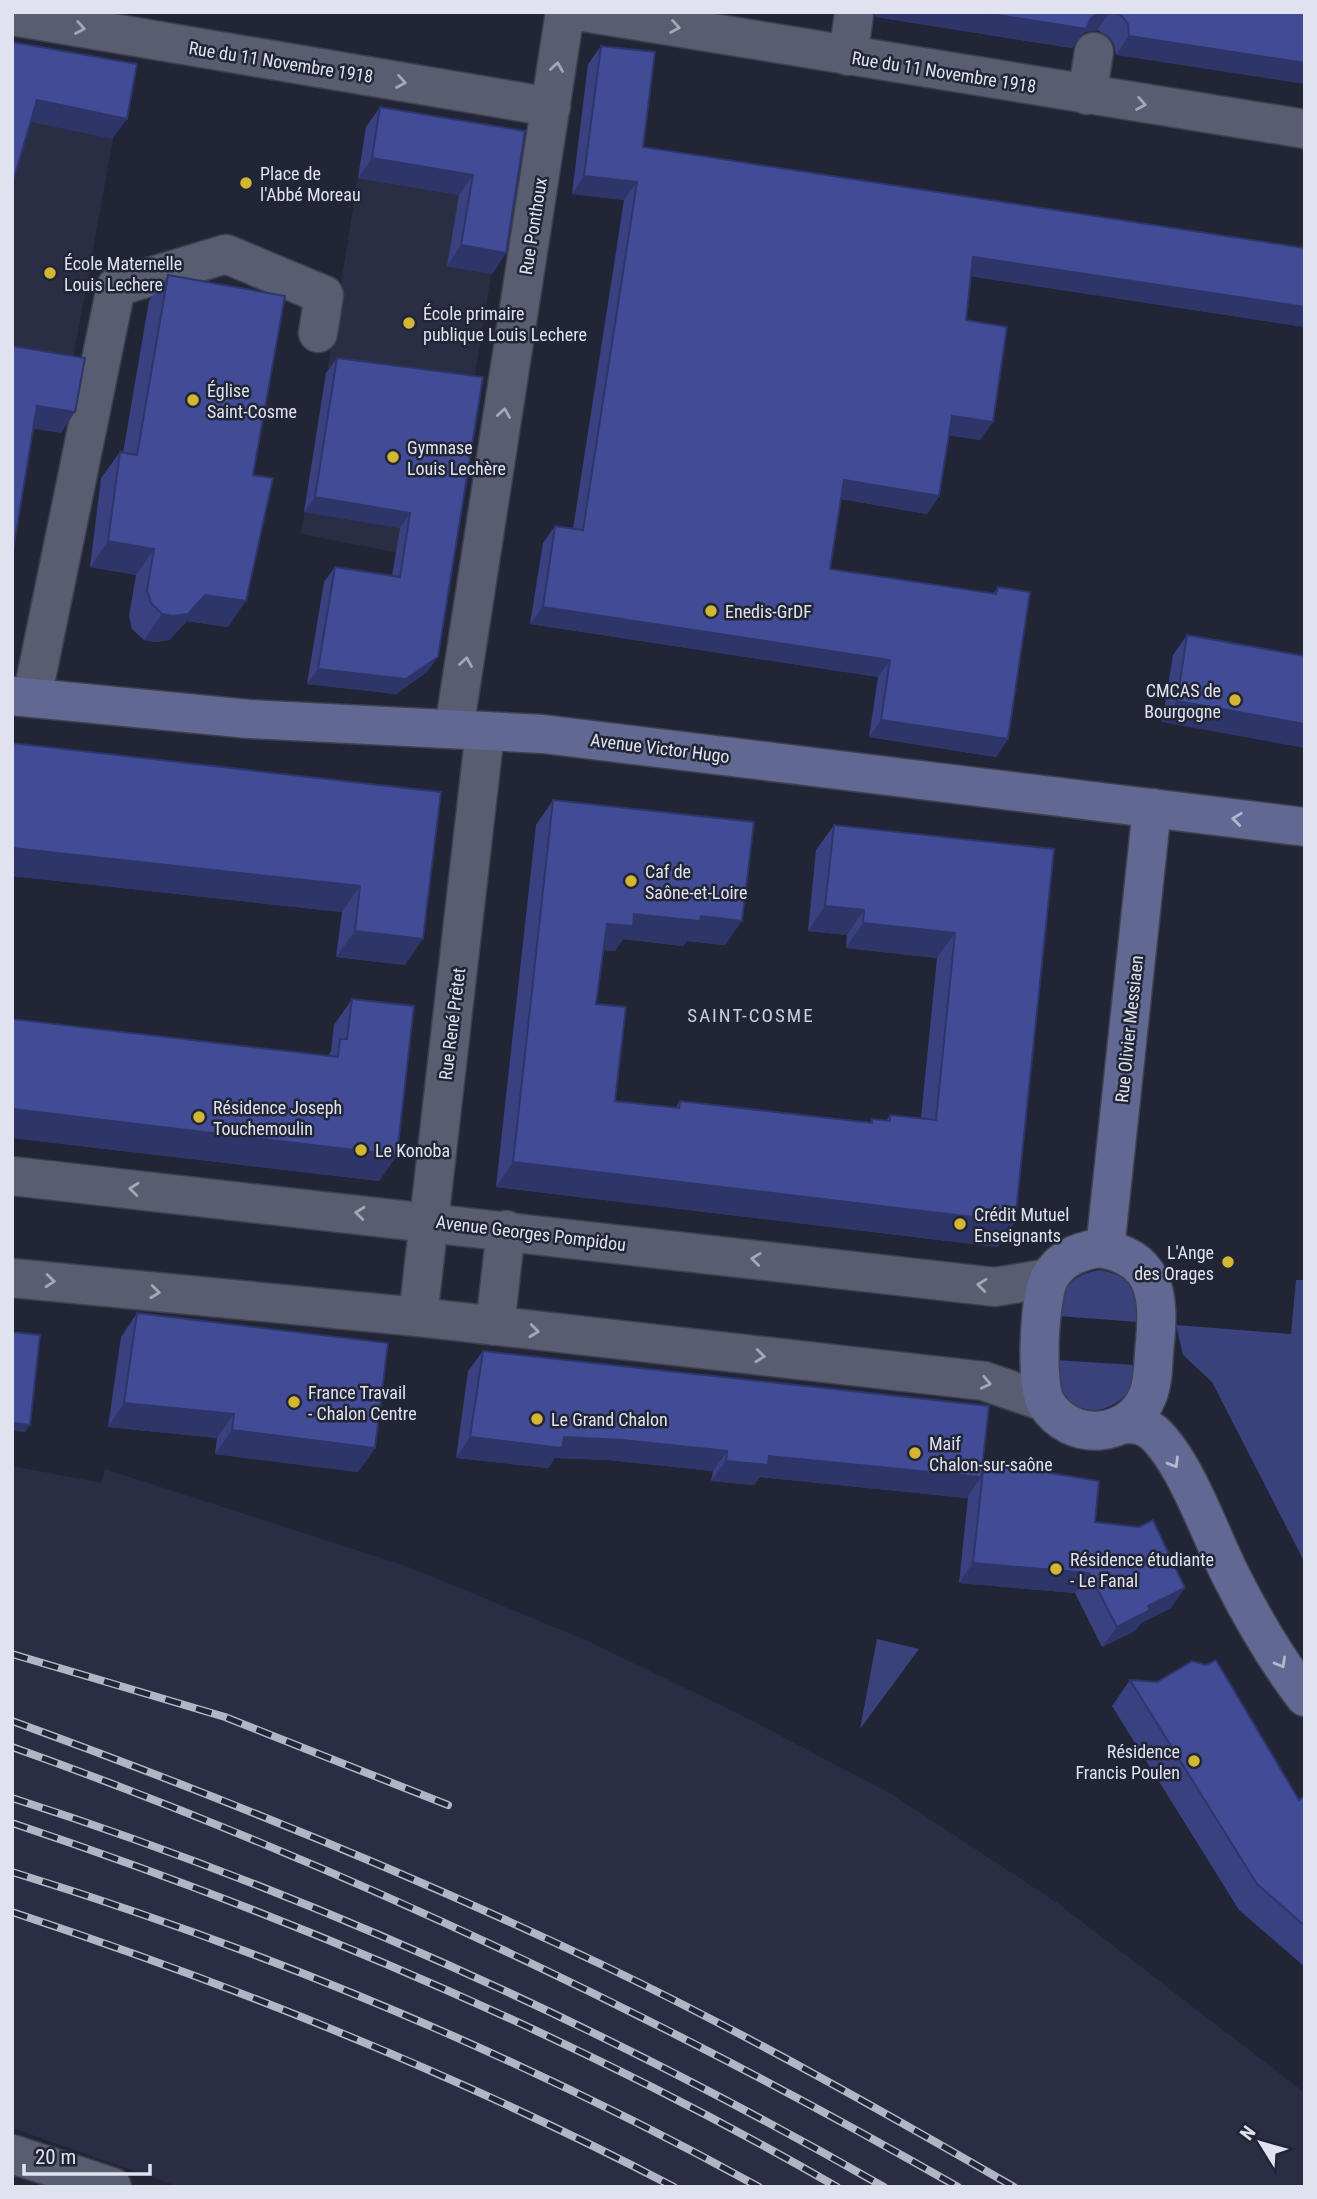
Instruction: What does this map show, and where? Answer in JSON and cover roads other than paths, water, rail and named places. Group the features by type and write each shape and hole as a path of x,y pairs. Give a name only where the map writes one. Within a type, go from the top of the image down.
{"street":[{"name":"Rue Ponthoux","path":"470,730 565,12"},
{"name":"Rue du 11 Novembre 1918","path":"597,13 1305,129"},
{"path":"848,56 854,14"},
{"name":"Rue du 11 Novembre 1918","path":"12,16 551,107"},
{"path":"1087,95 1094,51"},
{"path":"22,697 116,287 226,254 324,295 318,333"},
{"name":"Avenue Victor Hugo","path":"22,697 249,719 543,733 1305,827"},
{"name":"Rue René Prêtet","path":"418,1317 470,730"},
{"name":"Rue Olivier Messiaen","path":"1105,1249 1152,808"},
{"name":"Avenue Georges Pompidou","path":"12,1176 995,1287 1049,1278"},
{"path":"495,1326 506,1230"},
{"path":"1105,1249 1132,1258 1146,1272 1155,1290 1155,1338 1149,1394 1139,1411 1124,1424 1106,1431 1074,1427 1057,1417 1045,1402 1039,1386 1043,1297 1049,1278 1062,1262 1078,1252 1105,1249"},
{"path":"12,1278 418,1317 984,1381 1045,1402"},
{"path":"1124,1424 1140,1424 1154,1433 1172,1457 1231,1576 1287,1673 1305,1697"},
{"path":"12,2154 112,2187"}],"railway":[{"path":"12,1654 225,1717 448,1805"},
{"path":"12,1721 316,1838 539,1935 664,1995 765,2048 1014,2187"},
{"path":"12,1747 135,1792 256,1841 495,1946 729,2062 958,2187"},
{"path":"12,1798 237,1877 458,1970 674,2073 884,2187"},
{"path":"12,1823 224,1899 434,1984 638,2080 837,2187"},
{"path":"12,1872 204,1936 393,2010 579,2094 759,2187"},
{"path":"12,1912 181,1971 349,2036 513,2108 674,2187"}],"place":[{"name":"Place de l'Abbé Moreau","path":"246,183"},
{"name":"École Maternelle Louis Lechere","path":"50,273"},
{"name":"École primaire publique Louis Lechere","path":"409,323"},
{"name":"Église Saint-Cosme","path":"193,400"},
{"name":"Gymnase Louis Lechère","path":"393,457"},
{"name":"Enedis-GrDF","path":"711,611"},
{"name":"CMCAS de Bourgogne","path":"1235,700"},
{"name":"Caf de Saône-et-Loire","path":"631,881"},
{"name":"Résidence Joseph Touchemoulin","path":"199,1117"},
{"name":"Le Konoba","path":"361,1150"},
{"name":"Crédit Mutuel Enseignants","path":"960,1224"},
{"name":"L'Ange des Orages","path":"1228,1262"},
{"name":"France Travail - Chalon Centre","path":"294,1402"},
{"name":"Le Grand Chalon","path":"537,1419"},
{"name":"Maif Chalon-sur-saône","path":"915,1453"},
{"name":"Résidence étudiante - Le Fanal","path":"1056,1569"},
{"name":"Résidence Francis Poulen","path":"1194,1761"}],"district":[{"name":"SAINT-COSME","path":"751,1015"}]}
